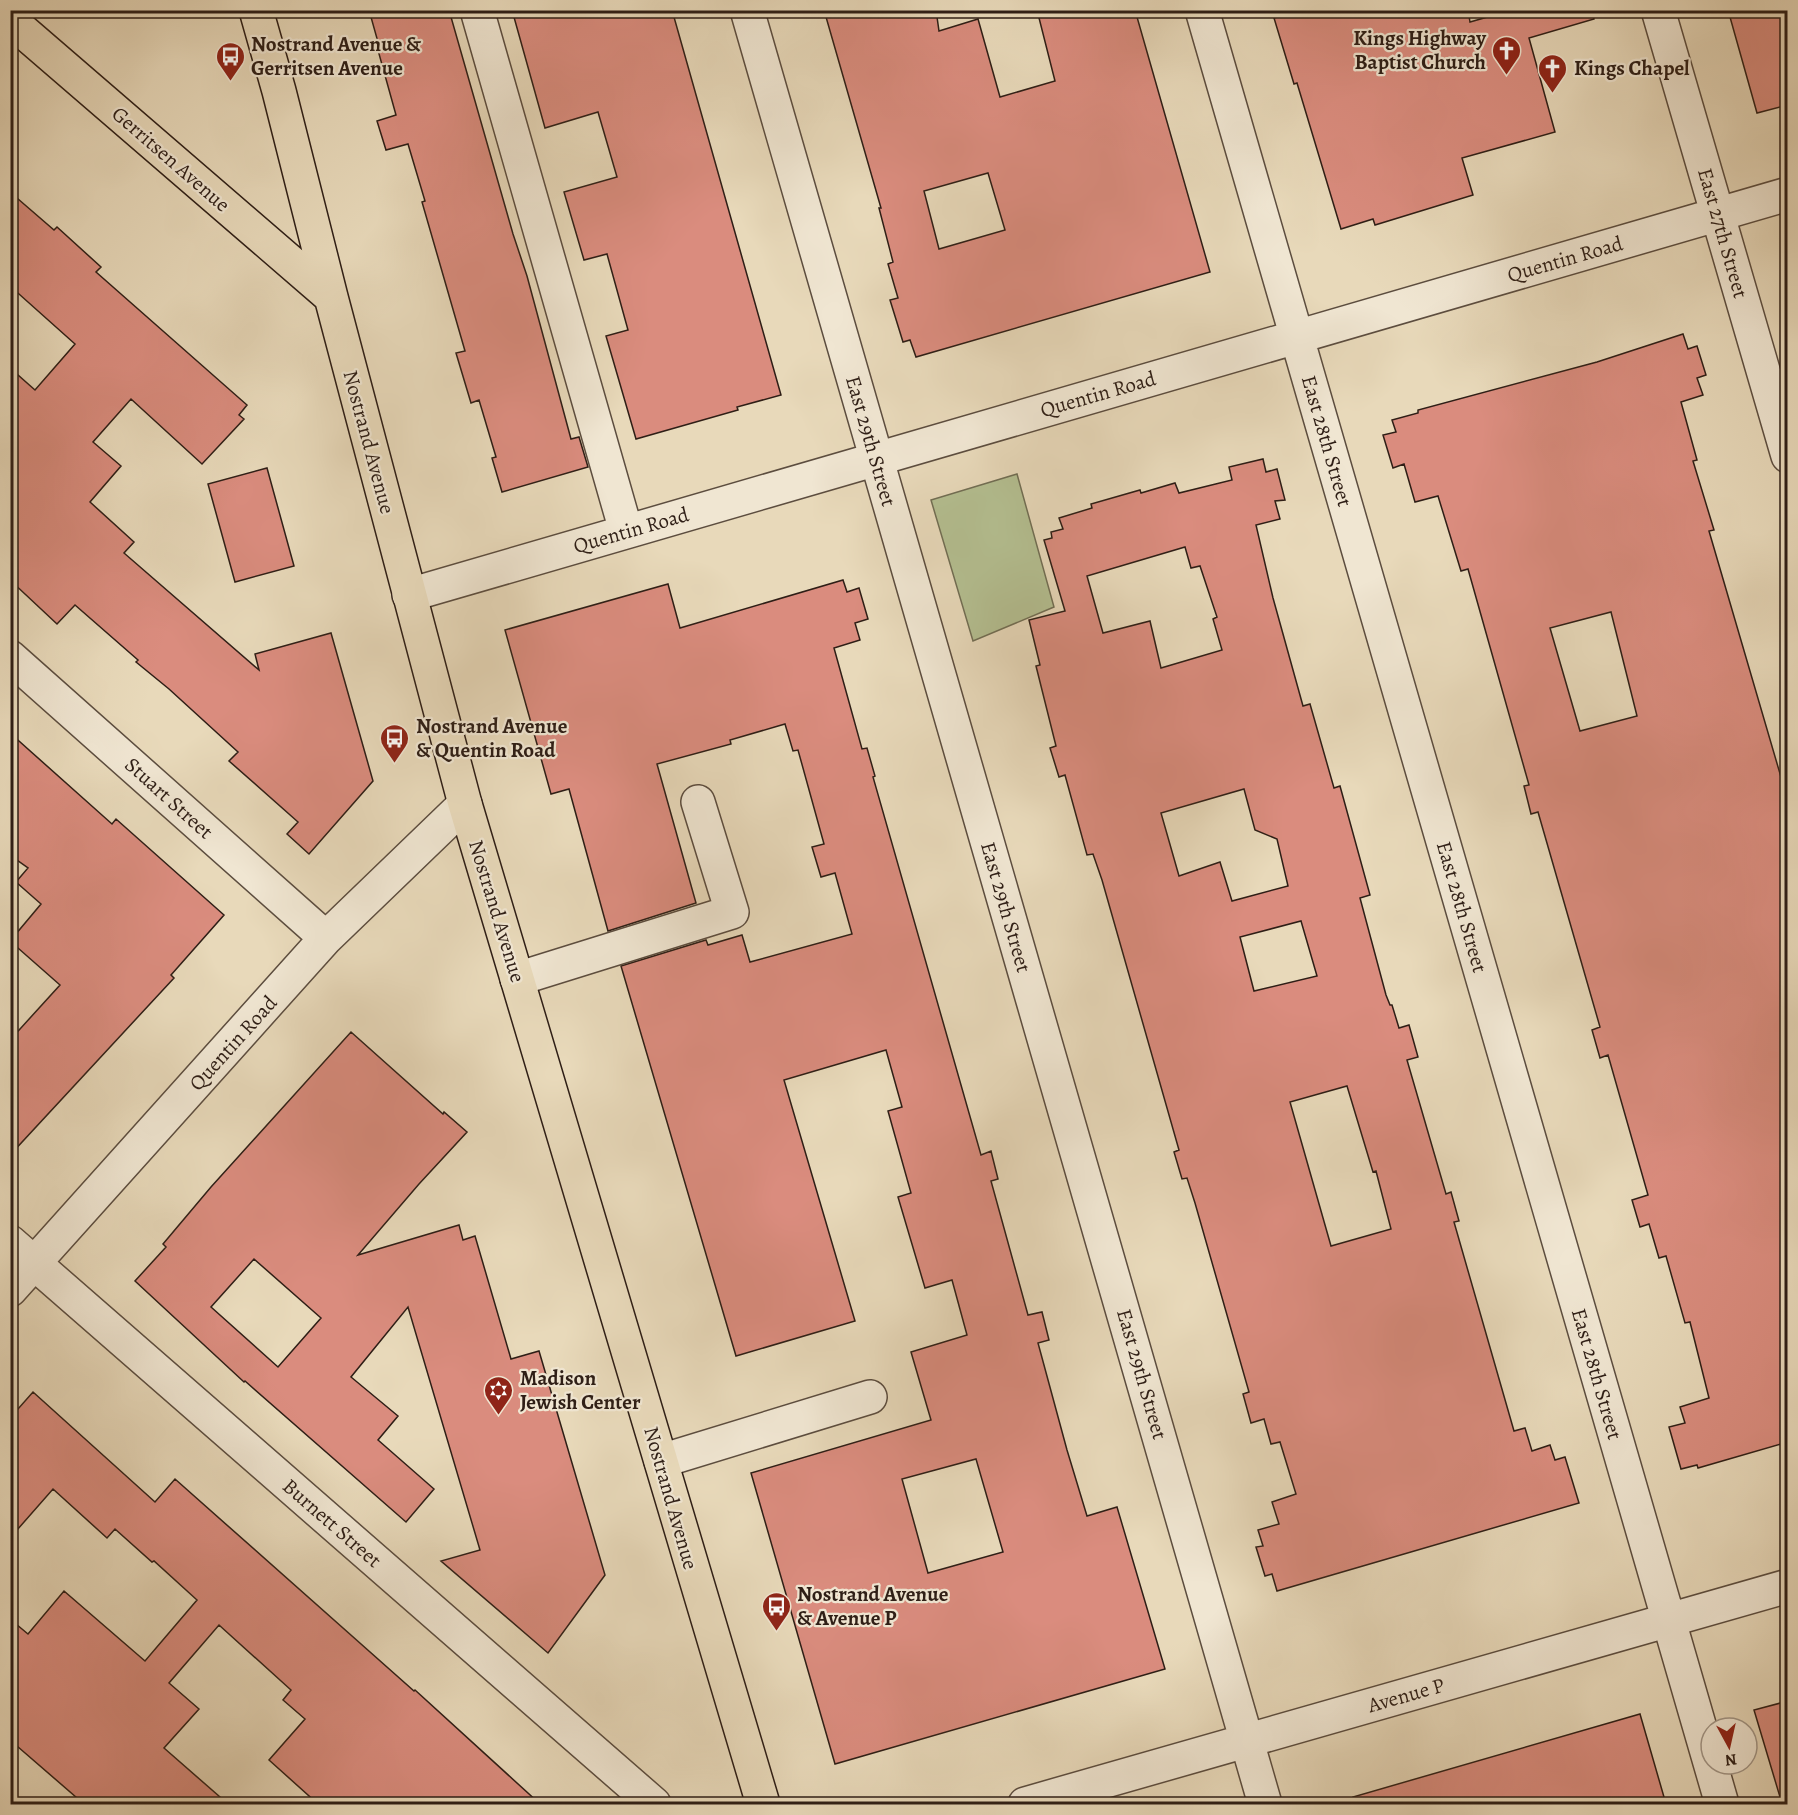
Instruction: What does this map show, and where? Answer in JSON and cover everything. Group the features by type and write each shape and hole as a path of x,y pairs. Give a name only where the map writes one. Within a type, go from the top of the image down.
{"main road":[{"name":"Nostrand Avenue","path":"256,10 465,804 763,1804"},
{"name":"Gerritsen Avenue","path":"10,20 331,297"}],"street":[{"path":"477,10 626,531"},
{"name":"East 29th Street","path":"747,10 1265,1804"},
{"name":"East 28th Street","path":"1202,10 1722,1804"},
{"name":"East 27th Street","path":"1658,10 1788,456"},
{"name":"Quentin Road","path":"409,595 1788,194"},
{"name":"Stuart Street","path":"10,657 327,939"},
{"path":"517,979 732,912 698,802"},
{"name":"Quentin Road","path":"10,1290 327,939 465,804"},
{"name":"Burnett Street","path":"10,1242 654,1804"},
{"path":"661,1461 870,1397"},
{"name":"Avenue P","path":"1025,1804 1788,1587"}],"green space":[{"path":"1017,474 1054,607 973,641 931,500"}],"building":[{"path":"369,10 449,10 527,276 571,439 579,437 588,467 502,492 492,458 496,457 479,400 471,403 456,353 465,351 422,202 425,201 408,144 386,150 377,121 396,115"},
{"path":"512,10 672,10 781,395 737,407 738,410 636,439 606,336 628,330 607,254 584,260 564,192 617,177 598,112 545,128"},
{"path":"824,10 936,10 939,31 978,19 1000,97 1055,81 1037,10 1135,10 1210,272 916,357 910,340 903,342 890,300 898,298 888,264 893,262 879,208 881,208","holes":["988,173 1005,230 939,249 924,191"]},
{"path":"1299,10 1468,10 1470,22 1512,10 1592,10 1594,19 1529,38 1555,132 1462,158 1473,195 1375,225 1373,219 1341,229 1297,83 1294,84 1274,18"},
{"path":"1728,10 1788,10 1788,105 1757,113"},
{"path":"10,192 54,230 57,227 101,267 96,272 247,405 239,415 244,419 202,464 131,399 93,442 121,466 90,502 134,542 124,553 259,670 255,654 331,633 373,781 309,854 287,834 298,822 229,761 238,752 136,662 138,660 75,605 57,624 10,580 10,368 35,390 75,344 10,286"},
{"path":"1683,334 1688,349 1697,346 1706,375 1697,378 1703,395 1681,402 1697,460 1693,461 1714,530 1709,531 1788,801 1788,1442 1698,1468 1697,1465 1681,1469 1669,1427 1685,1423 1680,1407 1709,1398 1690,1322 1685,1323 1666,1256 1659,1258 1649,1224 1640,1227 1632,1200 1648,1195 1608,1055 1600,1058 1592,1030 1600,1027 1538,812 1531,814 1524,786 1529,785 1468,569 1461,571 1438,496 1415,502 1404,464 1393,468 1383,435 1396,432 1392,420 1418,413 1418,410 1597,362","holes":["1611,612 1637,716 1580,731 1550,628"]},
{"path":"1263,459 1266,472 1277,469 1285,500 1275,501 1280,519 1256,525 1273,598 1303,706 1310,704 1334,788 1340,786 1370,895 1360,898 1386,995 1392,1005 1399,1028 1409,1025 1418,1057 1407,1060 1446,1194 1451,1192 1459,1221 1454,1222 1514,1431 1525,1428 1532,1451 1550,1445 1555,1460 1565,1457 1579,1503 1277,1591 1272,1574 1265,1576 1256,1547 1263,1546 1258,1530 1279,1524 1272,1502 1296,1494 1280,1442 1271,1444 1264,1419 1251,1423 1243,1394 1249,1392 1195,1203 1187,1178 1182,1179 1174,1152 1179,1150 1102,880 1093,854 1087,855 1065,775 1059,777 1050,748 1056,746 1036,666 1040,665 1029,620 1065,611 1044,540 1052,538 1051,532 1063,529 1059,518 1092,508 1091,504 1140,490 1141,493 1175,483 1179,493 1232,480 1229,467","holes":["1185,547 1191,568 1200,566 1217,617 1213,619 1222,650 1161,668 1150,621 1103,633 1087,576","1244,789 1255,830 1277,839 1288,886 1232,901 1220,862 1179,876 1161,813","1301,921 1317,976 1254,991 1240,937","1347,1086 1373,1172 1376,1171 1391,1229 1331,1246 1290,1102"]},
{"path":"267,468 294,566 235,582 208,484"},
{"path":"843,580 847,592 859,588 868,619 855,623 860,640 834,648 862,749 867,748 875,776 873,777 981,1155 991,1151 998,1179 991,1181 1028,1315 1042,1312 1049,1340 1038,1343 1087,1516 1117,1507 1165,1669 835,1764 751,1473 931,1420 911,1352 967,1335 952,1280 925,1288 898,1197 911,1193 888,1111 902,1107 886,1050 784,1080 855,1321 736,1356 621,966 706,940 708,945 742,935 750,962 852,934 835,873 821,877 812,847 824,844 798,750 793,751 785,724 730,740 731,744 657,764 696,903 608,931 569,789 551,794 505,630 668,584 680,628","holes":["976,1459 1003,1552 928,1573 902,1479"]},
{"path":"10,733 112,824 116,819 224,915 171,975 174,978 10,1155 10,1040 60,985 10,941 41,904 16,882 28,868 10,855"},
{"path":"351,1032 443,1114 444,1112 467,1132 358,1255 459,1225 463,1240 475,1236 511,1359 539,1351 605,1575 548,1653 441,1561 480,1550 408,1307 351,1377 398,1416 378,1440 434,1489 406,1522 244,1382 135,1281 166,1247 163,1244 211,1187","holes":["254,1259 321,1318 278,1367 211,1307"]},
{"path":"33,1392 155,1502 175,1479 415,1690 540,1804 318,1804 269,1760 305,1719 283,1700 291,1690 219,1625 169,1683 199,1709 164,1748 228,1804 84,1804 10,1740 10,1619 28,1634 64,1591 145,1661 197,1600 115,1529 107,1538 53,1489 10,1538 10,1418"},
{"path":"1788,1701 1788,1796 1780,1797 1759,1727 1759,1716 1756,1716 1754,1710"},
{"path":"1640,1714 1666,1804 1354,1804 1353,1797"}],"place":[{"name":"Kings Highway Baptist Church","path":"1507,76"},
{"name":"Nostrand Avenue & Gerritsen Avenue","path":"230,82"},
{"name":"Kings Chapel","path":"1553,94"},
{"name":"Nostrand Avenue & Quentin Road","path":"395,764"},
{"name":"Madison Jewish Center","path":"499,1416"},
{"name":"Nostrand Avenue & Avenue P","path":"776,1632"}]}
